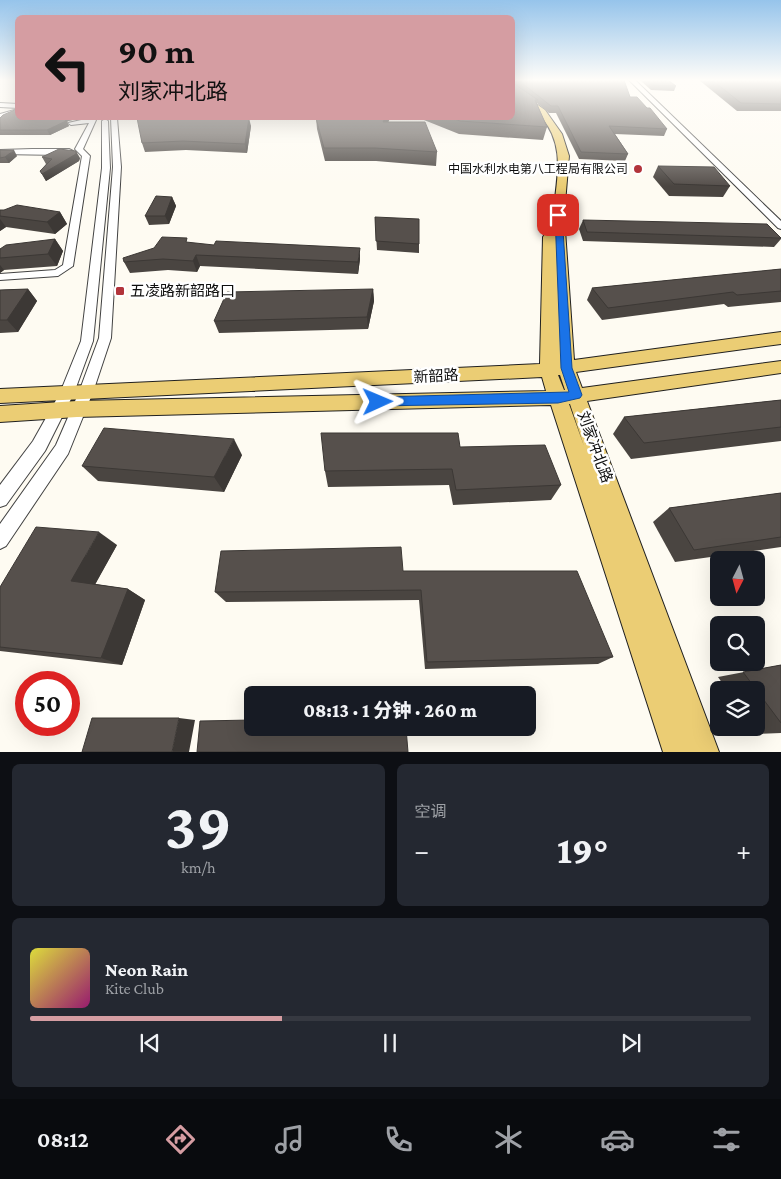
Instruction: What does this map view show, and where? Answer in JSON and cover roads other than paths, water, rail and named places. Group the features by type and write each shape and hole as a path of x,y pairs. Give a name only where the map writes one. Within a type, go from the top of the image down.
{"main road":[{"name":"刘家冲北路","path":"538,115 551,134 556,156 549,213 557,369 704,752"},
{"name":"刘家冲北路","path":"544,115 558,134 564,156 558,215 557,369"},
{"name":"新韶路","path":"0,396 557,369 781,338"},
{"name":"新韶路","path":"0,414 79,410 567,397 781,367"},
{"name":"刘家冲北路","path":"567,397 679,752"}],"street":[{"path":"667,115 781,226"},
{"path":"71,123 87,120"},
{"path":"0,499 40,446 58,411 87,341 106,168 94,145 92,127 96,120"},
{"path":"94,145 97,120"},
{"path":"0,277 58,272 68,266 71,215 86,156 113,120"},
{"path":"0,152 19,154 31,151 61,153 94,145"},
{"path":"0,540 62,449 86,392 105,338 117,166 94,145"}],"place":[{"name":"中国水利水电第八工程局有限公司","path":"638,169"},
{"name":"五凌路新韶路口","path":"120,291"}]}
